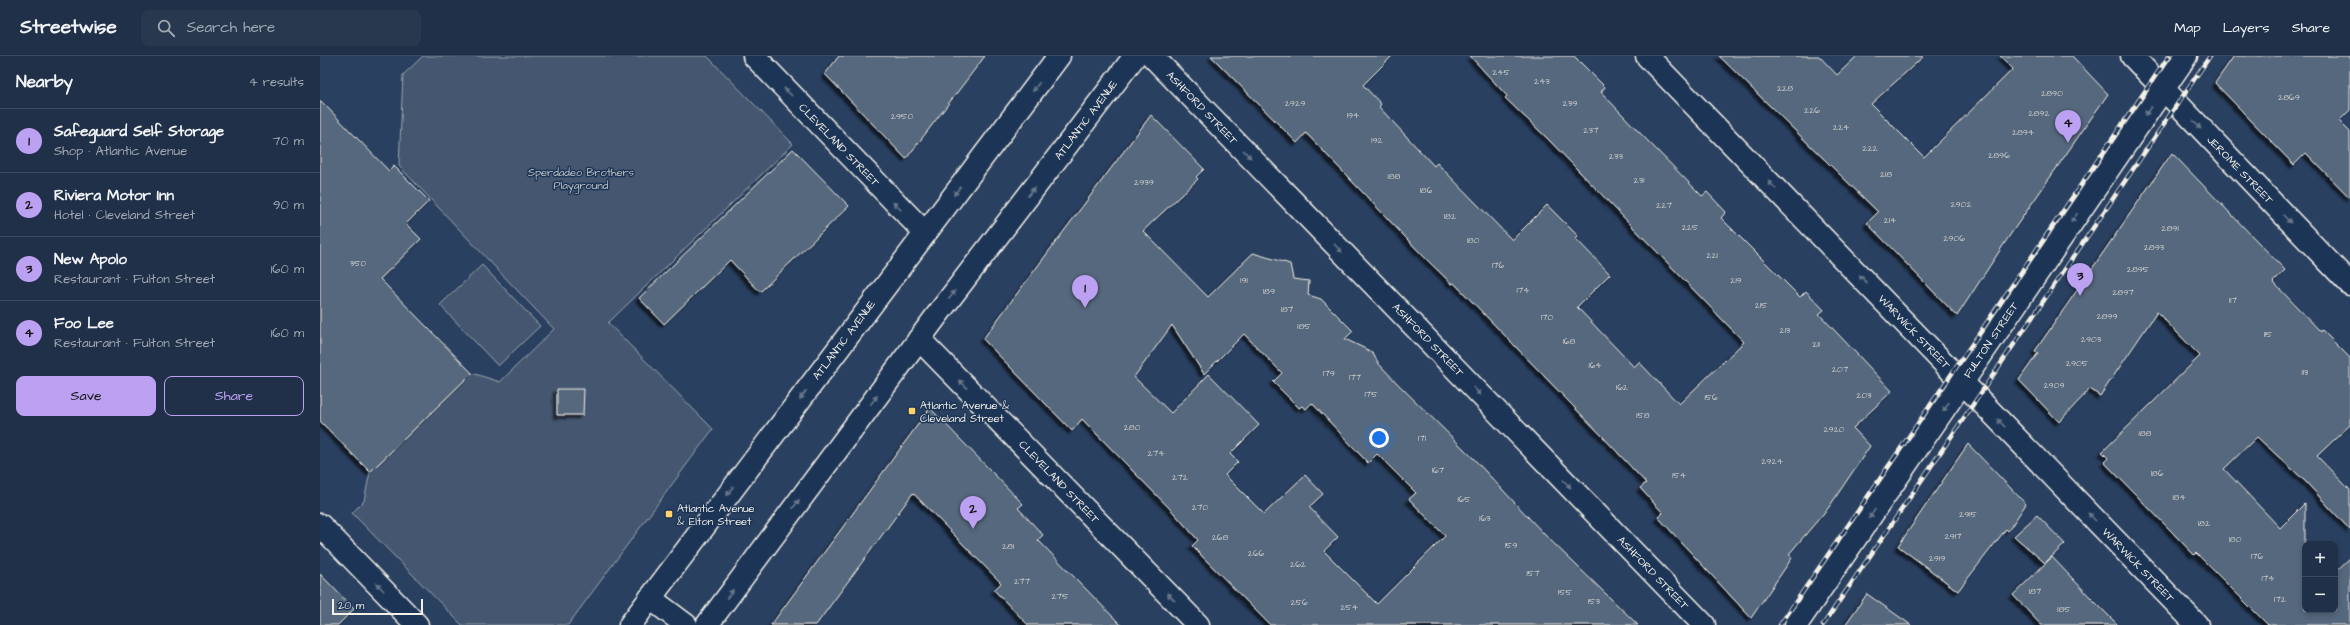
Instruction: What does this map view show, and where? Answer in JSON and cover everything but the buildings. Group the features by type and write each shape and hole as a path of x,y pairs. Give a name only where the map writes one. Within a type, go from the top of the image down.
{"street":[{"name":"CLEVELAND STREET","path":"754,56 925,233"},
{"name":"ATLANTIC AVENUE","path":"630,625 1060,56"},
{"name":"ATLANTIC AVENUE","path":"706,625 919,339 1135,56"},
{"name":"ASHFORD STREET","path":"1152,56 1704,625"},
{"name":"WARWICK STREET","path":"1647,56 2197,625"},
{"name":"JEROME STREET","path":"2132,56 2350,284"},
{"name":"FULTON STREET","path":"1796,625 2186,56"},
{"name":"CLEVELAND STREET","path":"919,339 1198,625"},
{"path":"320,525 417,625"},
{"path":"650,598 686,625"}],"green space":[{"name":"Sperdadeo Brothers Playground","path":"423,56 707,56 793,144 608,323 713,429 568,625 462,625 352,513 364,501 370,472 472,373 500,382 554,329 399,166 403,75"},
{"path":"482,265 540,326 498,366 440,305"}],"railway":[{"path":"1780,625 2169,56"},
{"path":"1823,625 2210,56"}],"place":[{"name":"Foo Lee","path":"2068,143"},
{"name":"New Apolo","path":"2080,296"},
{"name":"Safeguard Self Storage","path":"1085,308"},
{"name":"Atlantic Avenue & Cleveland Street","path":"912,411"},
{"name":"Atlantic Avenue & Elton Street","path":"669,514"},
{"name":"Riviera Motor Inn","path":"973,529"}]}
